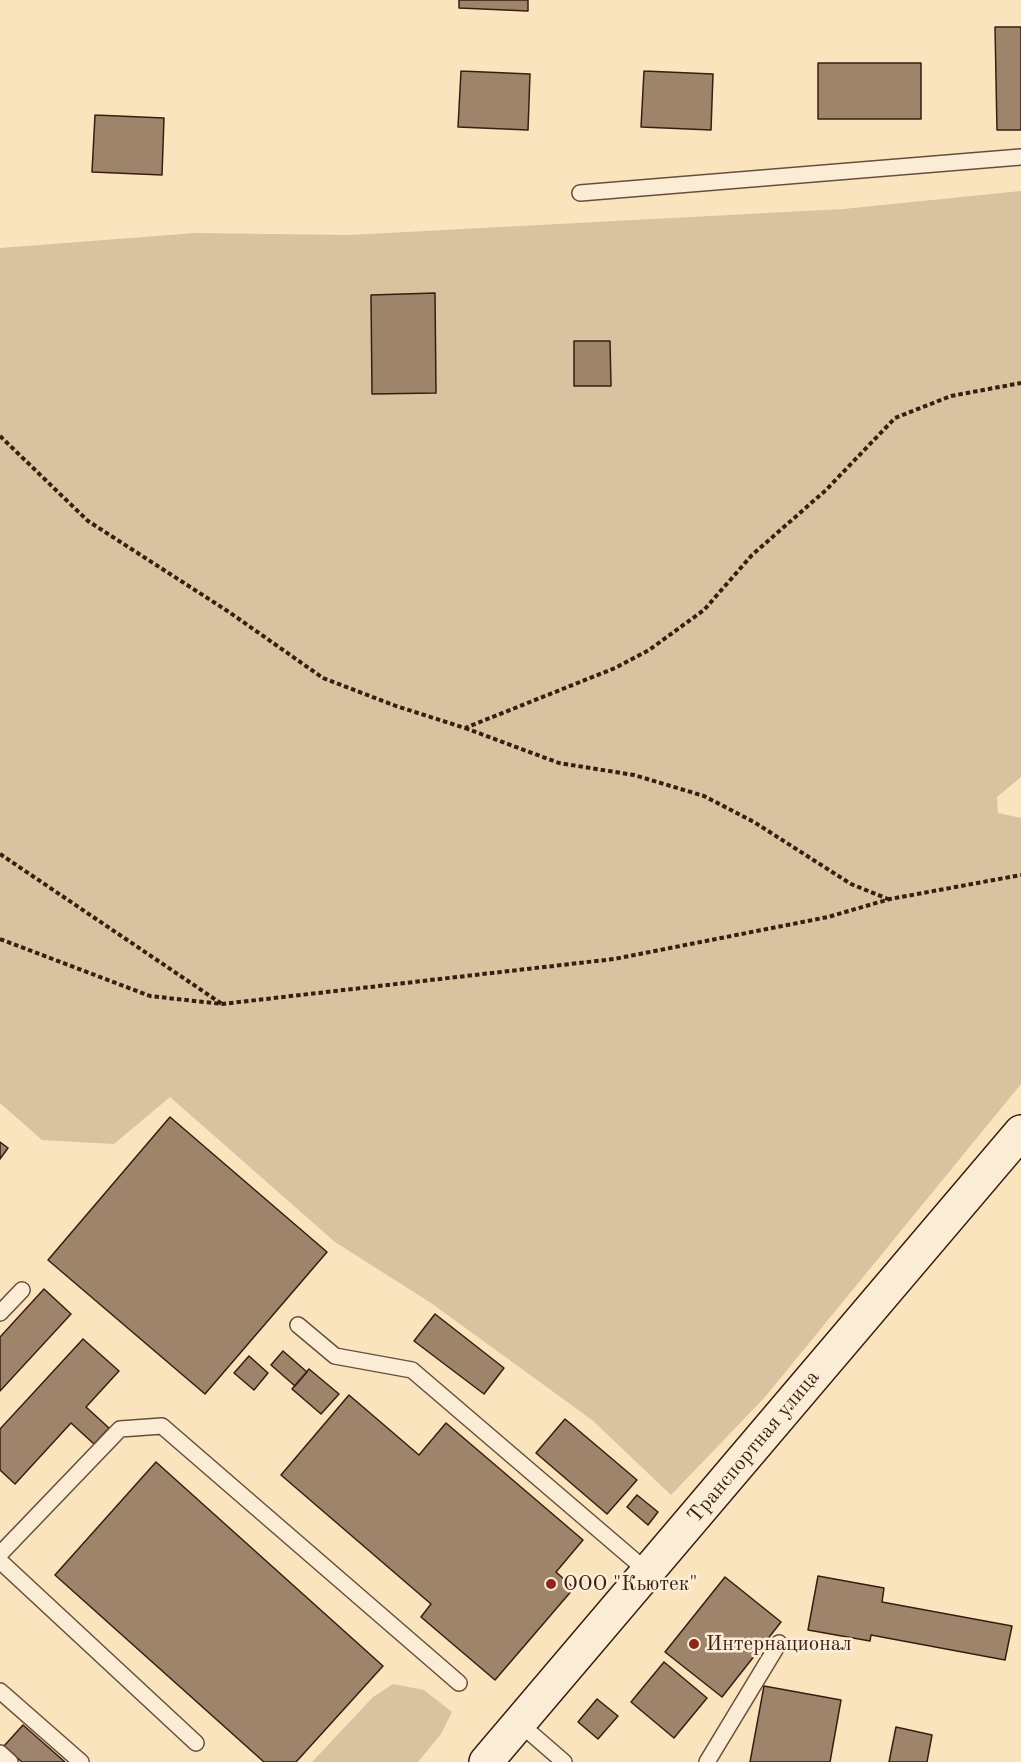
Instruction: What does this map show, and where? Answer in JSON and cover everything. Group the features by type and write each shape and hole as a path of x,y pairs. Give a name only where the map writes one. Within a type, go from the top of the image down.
{"street":[{"name":"Транспортная улица","path":"486,1762 1021,1132"}],"lane":[{"path":"580,193 1021,157"},
{"path":"0,1313 22,1290"},
{"path":"298,1325 334,1356 412,1370 648,1572"},
{"path":"0,1554 120,1429 162,1426 459,1683"},
{"path":"0,1561 196,1743"},
{"path":"707,1762 779,1642"},
{"path":"0,1691 81,1762"},
{"path":"519,1723 564,1762"},
{"path":"0,1754 10,1762"}],"path":[{"path":"465,728 615,668 658,643 704,610 752,555 826,490 895,418 951,396 1021,383"},
{"path":"0,436 88,521 229,612 323,678 559,763 634,775 704,796 754,822 850,884 890,899"},
{"path":"0,854 222,1004"},
{"path":"0,939 150,996 222,1004 614,959 828,917 890,899 1021,875"}],"shaded area":[{"path":"1021,191 1021,777 997,797 998,813 1021,818 1021,1084 765,1397 671,1495 592,1420 431,1303 335,1242 170,1097 114,1144 42,1140 0,1103 0,248 196,233 349,235 843,209"},
{"path":"393,1684 424,1690 452,1712 441,1734 418,1762 312,1762 373,1697"}],"building":[{"path":"459,0 528,0 528,11 459,8"},
{"path":"995,27 1021,27 1021,130 997,130"},
{"path":"818,63 921,63 921,119 818,119"},
{"path":"461,71 530,74 528,130 458,127"},
{"path":"644,71 713,74 711,130 641,127"},
{"path":"95,115 164,118 162,175 92,172"},
{"path":"435,293 436,393 372,394 371,295"},
{"path":"574,341 610,341 611,386 574,386"},
{"path":"170,1117 327,1252 205,1394 48,1260"},
{"path":"0,1142 8,1148 0,1159"},
{"path":"44,1289 71,1314 0,1391 0,1337"},
{"path":"435,1314 504,1368 484,1394 414,1341"},
{"path":"83,1339 119,1371 86,1407 109,1428 94,1444 71,1423 15,1484 0,1470 0,1429"},
{"path":"283,1351 307,1372 295,1386 271,1365"},
{"path":"249,1356 268,1373 254,1390 234,1373"},
{"path":"309,1369 339,1394 321,1414 292,1389"},
{"path":"349,1395 419,1455 446,1423 583,1540 556,1572 574,1588 495,1680 421,1617 431,1604 281,1475"},
{"path":"565,1419 637,1480 607,1514 536,1453"},
{"path":"156,1462 383,1666 296,1762 264,1762 55,1575"},
{"path":"637,1495 658,1512 648,1525 627,1507"},
{"path":"818,1576 884,1588 882,1602 1012,1626 1005,1660 871,1635 870,1641 808,1630"},
{"path":"725,1577 781,1622 722,1697 665,1652"},
{"path":"664,1662 707,1698 674,1738 631,1702"},
{"path":"764,1686 841,1700 830,1762 750,1762"},
{"path":"597,1699 618,1716 598,1739 578,1722"},
{"path":"23,1725 65,1762 22,1762 4,1746"},
{"path":"896,1727 932,1735 927,1762 889,1762"}],"place":[{"name":"ООО \"Кьютек\"","path":"551,1584"},
{"name":"Интернационал","path":"694,1644"}]}
